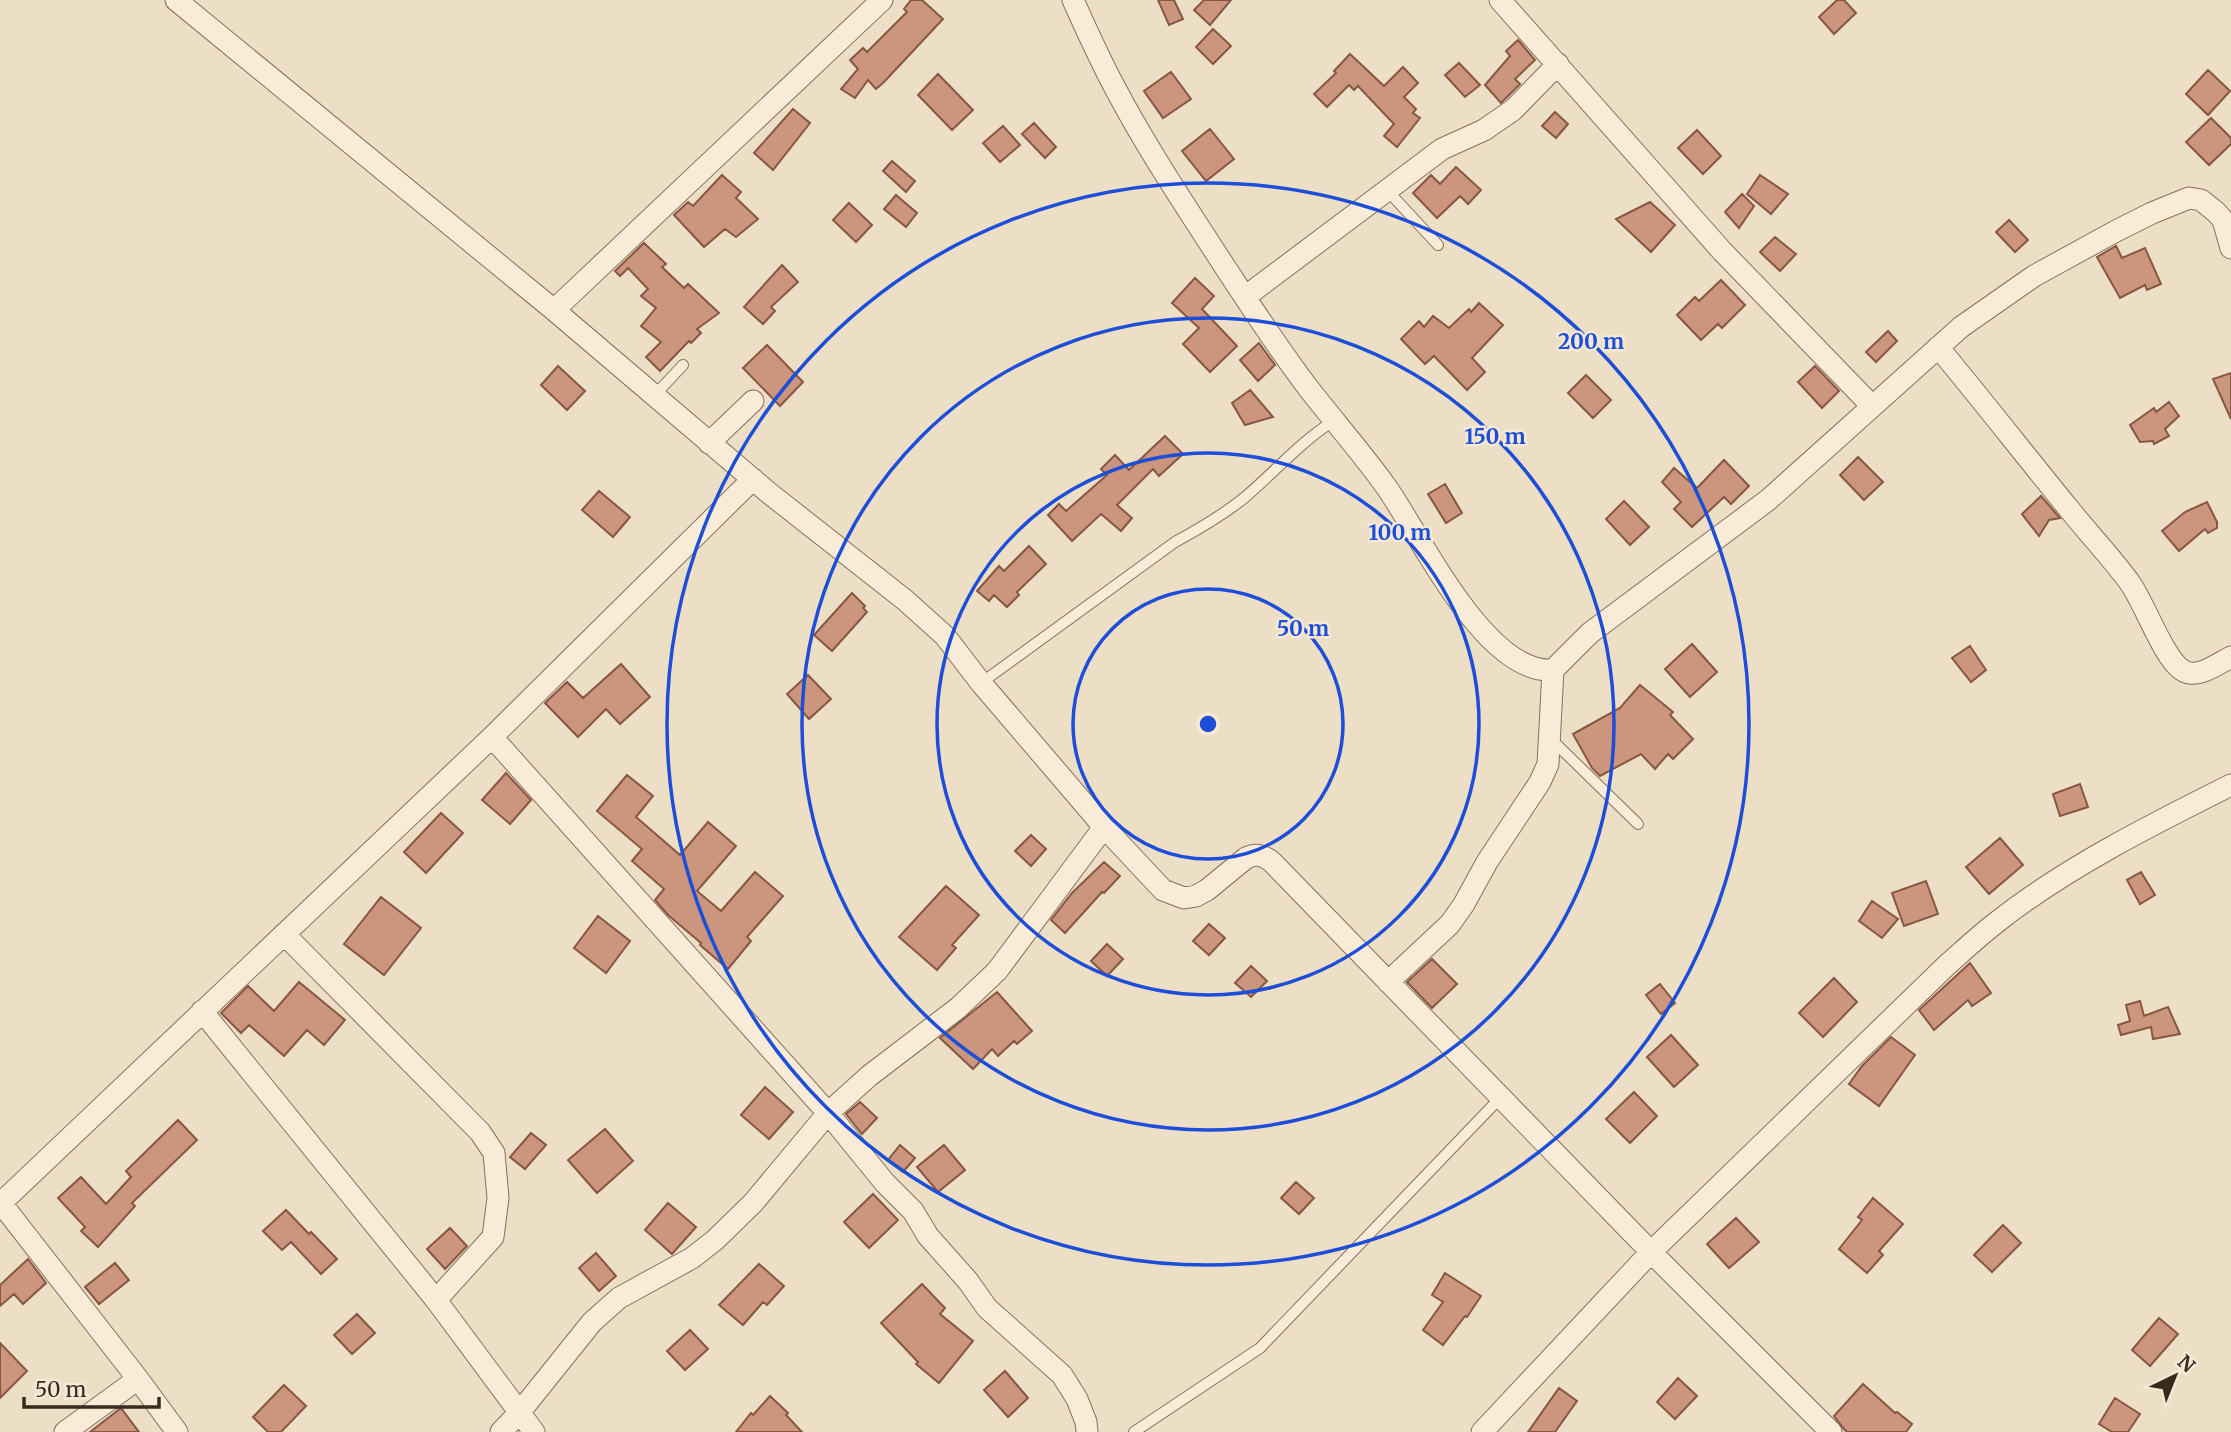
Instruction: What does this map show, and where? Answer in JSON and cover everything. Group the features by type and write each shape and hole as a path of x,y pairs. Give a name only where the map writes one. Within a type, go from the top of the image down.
{"street":[{"path":"176,0 554,310 753,480 905,600 945,636 981,683 1104,827 1163,890 1184,898 1196,896 1246,858 1253,855 1266,858 1831,1432"},
{"path":"554,310 882,0"},
{"path":"1073,0 1113,85 1182,202 1309,389 1383,483 1455,596 1486,636 1520,663 1533,668 1553,670"},
{"path":"1500,0 1722,251 1871,405"},
{"path":"1245,297 1442,149 1484,130 1513,110 1558,64"},
{"path":"1388,982 1450,925 1487,862 1540,782 1548,764 1551,739 1553,670 1590,633 1768,500 1938,346 2034,276 2128,225 2189,198 2201,200 2223,220 2231,248"},
{"path":"1938,346 2111,558 2132,587 2165,648 2180,668 2190,673 2200,673 2231,657"},
{"path":"709,443 753,401"},
{"path":"177,1432 1,1204 492,737 753,480"},
{"path":"492,737 828,1113 885,1183 914,1210 928,1236 953,1263 987,1308 1062,1375 1077,1399 1087,1432"},
{"path":"1482,1432 1651,1252 1948,964 1998,921 2134,834 2231,785"},
{"path":"501,1432 592,1322 619,1298 692,1258 715,1240 753,1203 828,1113 869,1076 958,1008 997,971 1104,827"},
{"path":"284,934 480,1132 494,1153 498,1198 494,1237 436,1300"},
{"path":"202,1011 436,1300 534,1432"},
{"path":"65,1432 138,1380"}],"lane":[{"path":"1386,190 1438,245"},
{"path":"654,396 683,365"},
{"path":"981,683 1175,542 1204,527 1243,499 1318,431 1335,420"},
{"path":"1551,739 1637,824"},
{"path":"1134,1432 1260,1348 1501,1097"}],"building":[{"path":"911,0 922,0 943,19 876,89 868,80 855,98 841,89 858,69 850,60 863,48 867,52 907,12 904,9"},
{"path":"1158,0 1174,0 1183,19 1169,25"},
{"path":"1204,0 1231,0 1210,25 1194,10"},
{"path":"1837,0 1844,0 1856,13 1834,34 1819,17"},
{"path":"1213,29 1231,46 1213,64 1196,47"},
{"path":"1518,40 1535,60 1515,79 1520,84 1501,103 1485,85 1510,56 1506,51"},
{"path":"1350,54 1384,86 1403,67 1418,83 1404,97 1416,109 1413,113 1420,118 1397,147 1384,136 1394,124 1358,86 1354,90 1349,85 1327,107 1314,94 1336,73 1334,71"},
{"path":"1459,63 1480,85 1465,97 1445,75"},
{"path":"2208,70 2230,91 2208,115 2186,94"},
{"path":"1171,72 1191,99 1163,118 1144,91"},
{"path":"938,74 973,110 952,130 918,95"},
{"path":"793,109 810,123 773,170 754,153"},
{"path":"1555,112 1568,124 1556,138 1542,126"},
{"path":"2211,118 2231,138 2231,144 2209,165 2186,142"},
{"path":"1034,123 1056,147 1045,158 1022,134"},
{"path":"1003,126 1020,145 1000,162 983,143"},
{"path":"1210,129 1234,159 1206,181 1182,151"},
{"path":"1697,130 1721,156 1703,174 1678,148"},
{"path":"892,161 915,181 906,192 883,171"},
{"path":"1456,167 1481,190 1468,204 1460,196 1437,218 1413,193 1431,175 1440,184"},
{"path":"722,175 741,192 736,198 758,219 736,237 725,229 704,247 674,215 688,202 693,206"},
{"path":"1760,175 1788,194 1771,214 1747,194"},
{"path":"1742,194 1754,206 1739,228 1725,212"},
{"path":"896,195 917,213 906,227 884,209"},
{"path":"1650,202 1675,225 1651,252 1616,219"},
{"path":"849,203 872,225 856,242 833,220"},
{"path":"2009,220 2028,240 2015,252 1996,232"},
{"path":"1775,237 1796,254 1780,271 1760,252"},
{"path":"644,243 666,264 662,267 684,288 688,284 719,313 697,329 701,333 691,343 689,341 660,371 646,357 661,342 641,326 656,308 641,296 648,289 628,268 620,276 615,271"},
{"path":"2116,246 2122,258 2145,248 2161,284 2147,290 2145,285 2120,298 2097,257"},
{"path":"782,265 798,282 771,307 775,311 763,324 744,307"},
{"path":"1195,278 1214,296 1202,309 1237,346 1210,372 1183,344 1199,328 1172,303"},
{"path":"1721,280 1745,305 1722,328 1718,324 1701,340 1677,315 1695,297 1699,301"},
{"path":"1479,303 1503,325 1472,358 1485,372 1467,390 1434,356 1425,364 1401,339 1419,321 1424,327 1433,316 1449,328"},
{"path":"1888,331 1897,341 1876,362 1866,352"},
{"path":"1259,343 1275,365 1258,381 1240,360"},
{"path":"767,345 803,382 780,406 743,368"},
{"path":"558,366 585,391 567,410 541,385"},
{"path":"1815,366 1839,391 1822,408 1798,382"},
{"path":"2231,373 2231,419 2213,379"},
{"path":"1586,375 1611,400 1593,418 1568,393"},
{"path":"1250,390 1273,417 1245,425 1232,403"},
{"path":"2169,402 2179,416 2165,429 2169,436 2154,444 2153,441 2140,442 2130,425 2154,408 2156,412"},
{"path":"1165,436 1183,454 1159,476 1153,469 1117,505 1132,518 1121,531 1101,514 1072,541 1048,515 1059,504 1066,511 1107,475 1101,469 1115,455 1129,470"},
{"path":"1858,457 1883,482 1864,500 1840,475"},
{"path":"1724,460 1749,486 1731,504 1724,497 1692,527 1674,509 1681,502 1662,482 1674,468 1697,488"},
{"path":"1445,484 1462,513 1446,523 1428,494"},
{"path":"599,491 630,517 613,537 582,510"},
{"path":"2041,496 2060,518 2049,520 2039,536 2022,514"},
{"path":"1624,501 1649,527 1630,545 1606,519"},
{"path":"2207,502 2217,522 2217,528 2208,533 2205,529 2179,551 2162,531 2185,512"},
{"path":"1029,546 1046,564 1017,592 1019,595 1007,607 994,595 989,601 977,591 999,566 1004,571"},
{"path":"852,593 865,606 863,608 867,612 832,651 814,635"},
{"path":"1692,644 1717,672 1690,697 1665,669"},
{"path":"1970,646 1986,670 1971,682 1952,658"},
{"path":"621,664 650,697 620,724 606,709 578,737 545,703 567,682 583,698"},
{"path":"808,675 831,699 809,719 787,694"},
{"path":"1640,685 1673,712 1670,715 1693,739 1673,759 1668,754 1655,769 1641,754 1600,776 1592,768 1573,734 1620,708"},
{"path":"506,773 531,800 510,824 482,800"},
{"path":"627,775 653,796 636,817 680,855 708,822 736,846 697,891 721,911 755,872 783,896 747,937 751,941 728,969 655,900 664,889 632,861 642,849 597,811"},
{"path":"2080,784 2088,807 2060,816 2053,794"},
{"path":"441,813 463,833 426,873 404,852"},
{"path":"1031,835 1046,849 1031,866 1015,851"},
{"path":"2000,838 2023,865 1989,894 1966,867"},
{"path":"1104,862 1120,876 1065,933 1051,920 1072,893"},
{"path":"2141,872 2155,895 2140,904 2127,880"},
{"path":"1926,881 1938,914 1904,926 1892,893"},
{"path":"946,886 979,915 952,945 956,948 937,970 899,937"},
{"path":"381,897 421,928 384,975 344,944"},
{"path":"1872,901 1898,919 1882,938 1859,921"},
{"path":"598,916 630,941 606,973 574,948"},
{"path":"1209,924 1225,938 1209,955 1193,941"},
{"path":"1107,944 1123,959 1107,976 1091,961"},
{"path":"1432,959 1457,984 1432,1008 1407,982"},
{"path":"1970,963 1991,993 1972,1006 1968,1000 1934,1030 1919,1010"},
{"path":"1251,966 1267,981 1251,997 1235,983"},
{"path":"1834,978 1857,1002 1823,1037 1799,1013"},
{"path":"299,982 345,1020 324,1045 307,1030 284,1056 249,1025 241,1033 221,1013 248,986 274,1011"},
{"path":"1660,984 1675,1003 1661,1014 1646,995"},
{"path":"997,992 1032,1031 1017,1044 1014,1041 998,1056 992,1049 973,1069 940,1038"},
{"path":"2140,1001 2144,1016 2168,1007 2180,1034 2153,1039 2151,1027 2121,1035 2118,1025 2130,1021 2126,1005"},
{"path":"1671,1035 1698,1065 1674,1087 1647,1057"},
{"path":"1891,1037 1915,1055 1879,1106 1849,1084 1862,1066"},
{"path":"765,1087 793,1112 769,1139 741,1115"},
{"path":"1634,1092 1657,1116 1630,1143 1606,1119"},
{"path":"860,1102 877,1118 862,1134 846,1114"},
{"path":"178,1120 197,1140 132,1203 135,1206 98,1247 81,1231 85,1227 58,1198 81,1177 106,1204 131,1177 126,1171"},
{"path":"605,1129 633,1161 597,1193 568,1160"},
{"path":"531,1133 546,1145 525,1169 510,1157"},
{"path":"900,1145 915,1158 903,1172 888,1160"},
{"path":"944,1145 965,1170 938,1192 917,1167"},
{"path":"1296,1182 1314,1198 1299,1214 1281,1198"},
{"path":"873,1194 898,1220 869,1248 844,1222"},
{"path":"1873,1198 1903,1224 1879,1251 1883,1255 1867,1273 1839,1249 1862,1220 1858,1217"},
{"path":"668,1203 696,1227 672,1254 645,1230"},
{"path":"286,1210 337,1259 321,1274 291,1242 282,1250 263,1231"},
{"path":"1736,1218 1759,1242 1729,1268 1707,1244"},
{"path":"2003,1225 2021,1243 1992,1272 1974,1255"},
{"path":"450,1228 467,1246 445,1269 427,1249"},
{"path":"596,1253 616,1276 599,1291 579,1268"},
{"path":"28,1259 46,1283 23,1304 14,1294 0,1306 0,1285"},
{"path":"115,1263 129,1280 99,1304 85,1287"},
{"path":"759,1264 784,1286 767,1305 763,1302 743,1325 719,1305"},
{"path":"1445,1273 1481,1296 1443,1345 1423,1330 1443,1302 1432,1295"},
{"path":"922,1284 945,1308 940,1314 973,1341 939,1383 916,1364 918,1362 881,1323"},
{"path":"357,1314 375,1333 352,1354 334,1335"},
{"path":"2159,1318 2178,1334 2150,1366 2132,1350"},
{"path":"690,1330 708,1349 685,1370 667,1351"},
{"path":"0,1343 27,1371 0,1398"},
{"path":"1005,1371 1028,1398 1008,1417 984,1390"},
{"path":"1678,1378 1697,1396 1675,1419 1657,1402"},
{"path":"1863,1384 1895,1413 1912,1424 1906,1432 1847,1432 1844,1429 1834,1416"},
{"path":"284,1385 306,1406 281,1432 268,1432 253,1417"},
{"path":"1559,1388 1577,1401 1555,1432 1528,1432"},
{"path":"770,1396 788,1413 786,1415 802,1432 736,1432 751,1413 753,1415"},
{"path":"2115,1398 2140,1414 2128,1432 2112,1432 2099,1424"},
{"path":"121,1408 139,1432 90,1432"}]}
